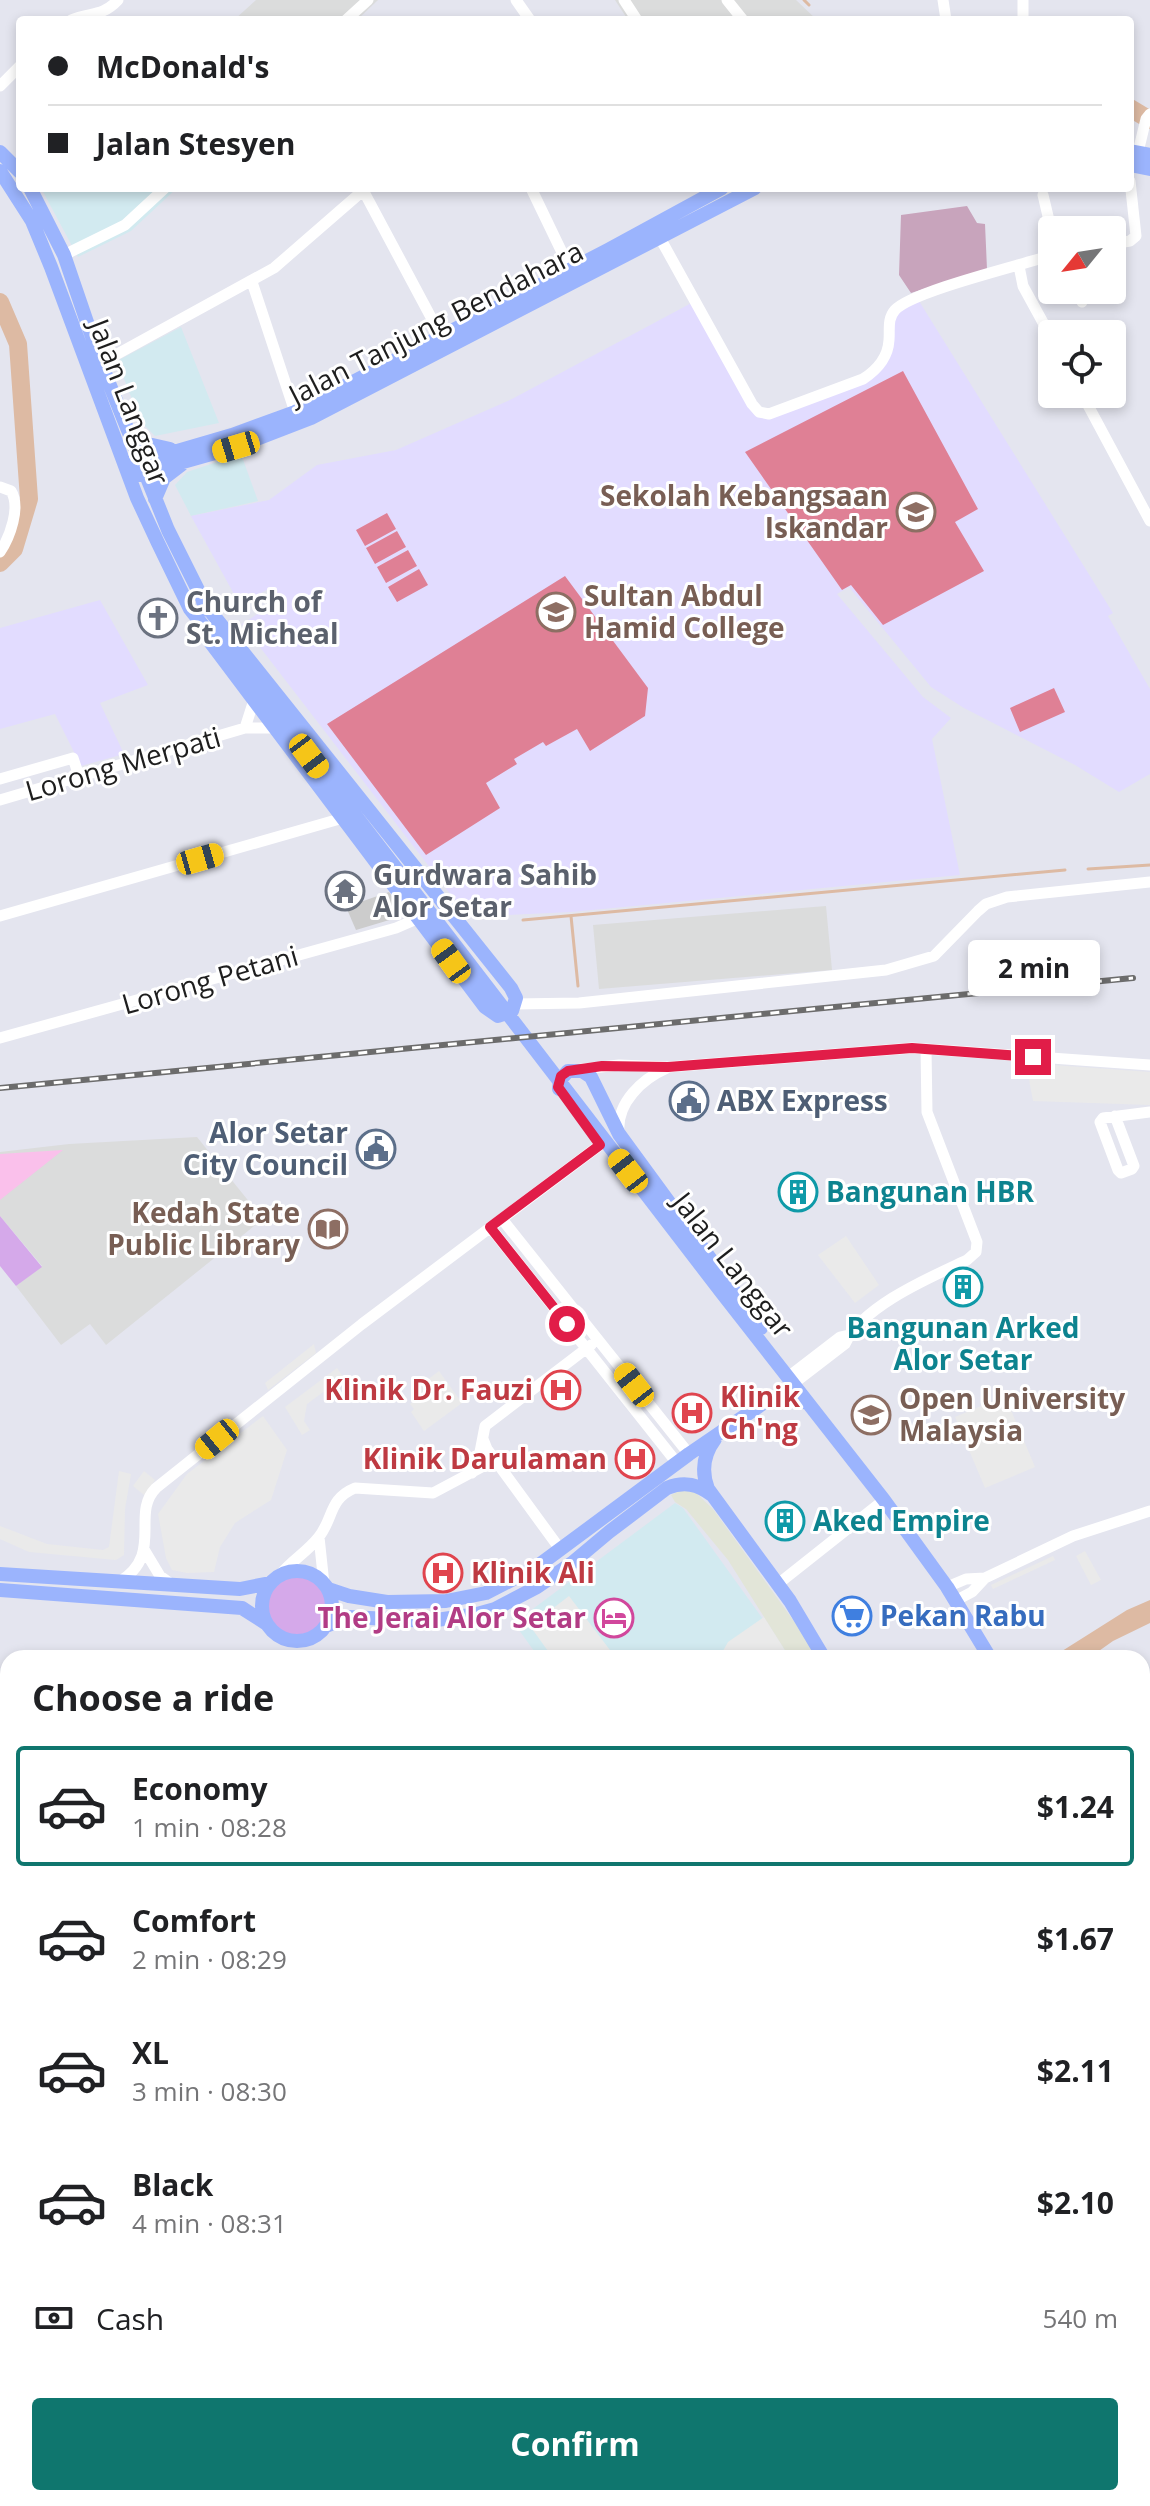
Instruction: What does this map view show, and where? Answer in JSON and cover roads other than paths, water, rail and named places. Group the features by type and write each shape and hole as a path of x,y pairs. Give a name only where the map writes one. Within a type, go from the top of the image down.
{"main road":[{"path":"0,152 16,168"},
{"path":"1137,156 1150,169"},
{"name":"Jalan Langgar","path":"0,171 32,221 135,469 196,606"},
{"name":"Jalan Langgar","path":"32,192 64,255 128,430 135,469 155,499 205,628 223,643 884,1500 947,1587 985,1650"},
{"name":"Jalan Tanjung Bendahara","path":"135,469 186,454 295,412 714,192"},
{"name":"Jalan Tanjung Bendahara","path":"186,454 236,447 311,418 747,192"},
{"path":"128,430 155,447 186,454 164,478 155,499"},
{"path":"196,606 511,988 515,1004 505,1015 490,1013 215,650 196,606"},
{"path":"768,1400 776,1378 768,1353 730,1318 600,1145 558,1087 561,1076 574,1070 591,1077 619,1134 786,1362 789,1378"},
{"path":"0,1574 240,1589 292,1571 304,1571 326,1587 349,1596 387,1602 472,1598 525,1574 768,1400 790,1397 810,1405"},
{"path":"717,1436 706,1454 703,1468 705,1482 778,1584 819,1650"},
{"path":"0,1590 242,1608 267,1624 276,1634 288,1640 301,1641 349,1617 430,1621 495,1609 537,1587 572,1563 667,1488 692,1484 712,1495"},
{"path":"267,1624 262,1603 275,1579"},
{"path":"326,1587 332,1605 326,1626"}],"street":[{"path":"81,16 99,15 118,0"},
{"path":"350,16 368,0"},
{"path":"727,0 740,16"},
{"path":"0,86 16,70"},
{"path":"1137,156 1148,116"},
{"path":"64,255 125,225 161,192"},
{"path":"101,363 274,268 361,192"},
{"path":"366,192 441,336"},
{"path":"533,192 570,269"},
{"path":"1126,242 1136,236 1131,192"},
{"path":"1043,195 1048,216"},
{"path":"660,238 752,404 759,412 769,414 863,379 877,370 885,357 890,319 895,310 909,301 966,280 1038,260"},
{"path":"1019,266 1023,286 1042,320"},
{"path":"252,282 295,412"},
{"path":"1089,408 1150,521"},
{"path":"0,487 11,491 16,499 9,535 0,552"},
{"path":"245,728 254,700"},
{"name":"Lorong Merpati","path":"0,800 245,728 275,728"},
{"path":"0,779 73,758 79,776"},
{"path":"0,916 343,818"},
{"path":"515,1004 579,1003 886,970 934,956 986,904 1007,897 1150,882"},
{"name":"Lorong Petani","path":"0,1038 396,928 419,918"},
{"path":"789,1378 840,1337 849,1335 900,1292 967,1260 976,1252 977,1242 927,1112 926,1049"},
{"path":"574,1070 619,1065 668,1067 926,1049 1150,1065"},
{"path":"619,1134 621,1117 634,1091 648,1078 668,1067"},
{"path":"1109,1117 1150,1112"},
{"path":"118,1582 134,1571 145,1551 148,1502 156,1488 362,1324 600,1145"},
{"path":"502,1219 598,1340 683,1458"},
{"path":"490,1227 586,1348 683,1458"},
{"path":"472,1474 485,1426 598,1340"},
{"path":"482,1431 485,1445 560,1549"},
{"path":"275,1579 319,1537 336,1501 345,1492 355,1488 433,1493 495,1460"},
{"path":"778,1584 884,1500"},
{"path":"955,1601 972,1592 985,1578 1073,1536 1150,1511"},
{"path":"319,1537 326,1587"},
{"path":"145,1551 160,1576 173,1586"},
{"path":"947,1587 966,1579 985,1578"}],"waterway":[{"path":"804,0 809,5"},
{"path":"1134,110 1150,120"},
{"path":"0,302 18,344 29,499 14,549 0,563"},
{"path":"1088,869 1150,865"},
{"path":"523,920 1065,870"},
{"path":"571,916 578,986"}],"railway":[{"path":"0,1088 1133,978"}],"place":[{"name":"Sekolah Kebangsaan Iskandar","path":"916,512"},
{"name":"Sultan Abdul Hamid College","path":"556,612"},
{"name":"Church of St. Micheal","path":"158,618"},
{"name":"Gurdwara Sahib Alor Setar","path":"345,891"},
{"name":"ABX Express","path":"689,1101"},
{"name":"Alor Setar City Council","path":"376,1149"},
{"name":"Bangunan HBR","path":"798,1192"},
{"name":"Kedah State Public Library","path":"328,1229"},
{"name":"Bangunan Arked Alor Setar","path":"963,1287"},
{"name":"Klinik Dr. Fauzi","path":"561,1390"},
{"name":"Klinik Ch'ng","path":"692,1413"},
{"name":"Open University Malaysia","path":"871,1415"},
{"name":"Klinik Darulaman","path":"635,1459"},
{"name":"Aked Empire","path":"785,1521"},
{"name":"Klinik Ali","path":"443,1573"},
{"name":"Pekan Rabu","path":"852,1616"},
{"name":"The Jerai Alor Setar","path":"614,1618"}]}
